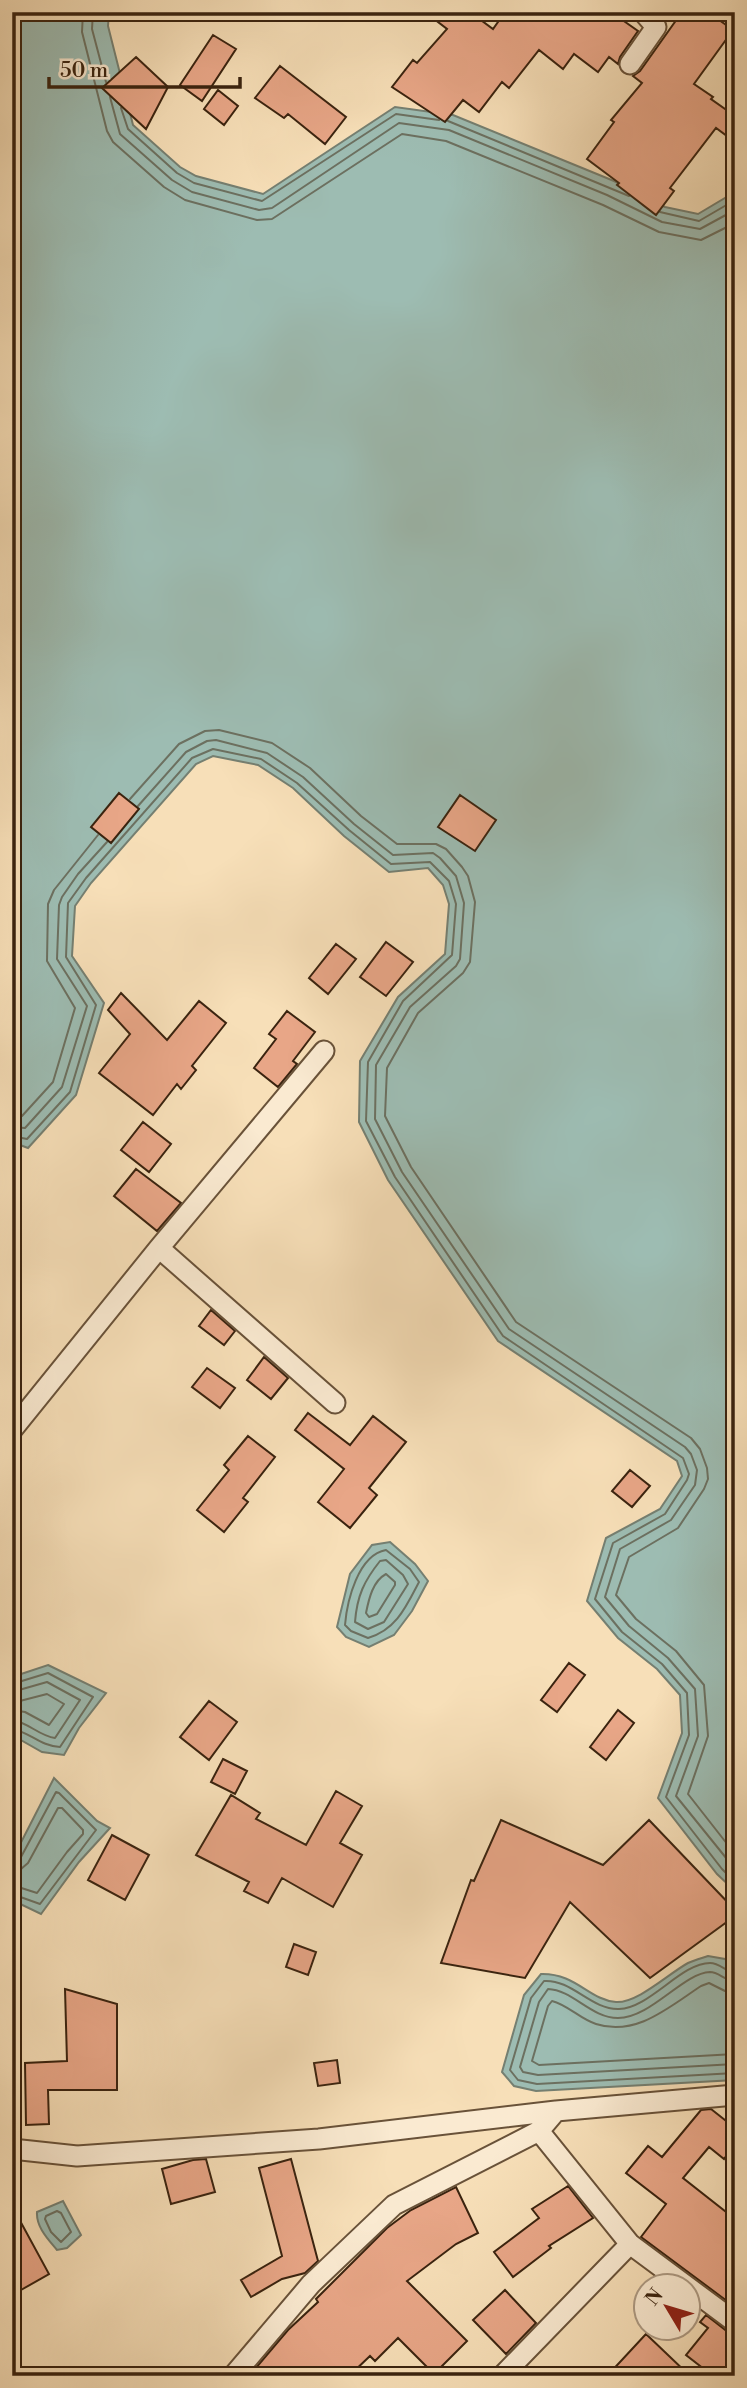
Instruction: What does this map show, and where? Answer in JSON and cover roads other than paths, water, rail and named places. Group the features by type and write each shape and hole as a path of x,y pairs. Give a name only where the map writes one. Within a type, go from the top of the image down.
{"street":[{"path":"630,64 656,27 643,12"},
{"path":"12,1430 159,1248 324,1051"},
{"path":"159,1248 335,1403"},
{"path":"12,2149 76,2156 306,2140 556,2111 735,2095"},
{"path":"233,2376 311,2284 394,2205 539,2131 556,2111"},
{"path":"539,2131 630,2244 735,2322"},
{"path":"502,2376 630,2244"}],"water":[{"path":"12,12 109,12 108,26 133,125 180,167 196,176 263,194 395,107 453,115 614,181 665,207 698,214 735,192 735,1891 717,1874 658,1798 682,1733 680,1695 657,1669 618,1638 587,1601 606,1538 660,1509 682,1476 677,1461 498,1341 388,1180 359,1122 360,1061 398,997 445,954 449,904 443,885 428,868 389,872 344,836 293,788 258,765 213,756 196,764 91,883 75,906 72,956 104,1003 76,1095 28,1148 12,1142"},
{"path":"390,1542 415,1564 428,1581 412,1611 394,1635 369,1647 346,1637 337,1627 350,1574 372,1545"},
{"path":"48,1665 106,1693 79,1728 64,1755 42,1752 12,1735 12,1677"},
{"path":"54,1778 97,1821 110,1828 79,1862 41,1914 12,1900 12,1860"},
{"path":"708,1956 725,1959 735,1968 735,2080 536,2091 514,2086 502,2072 524,1995 541,1974 564,1978 598,1997 616,2002 634,1998 688,1963"},
{"path":"63,2201 81,2235 67,2248 57,2250 41,2228 37,2212"}]}
